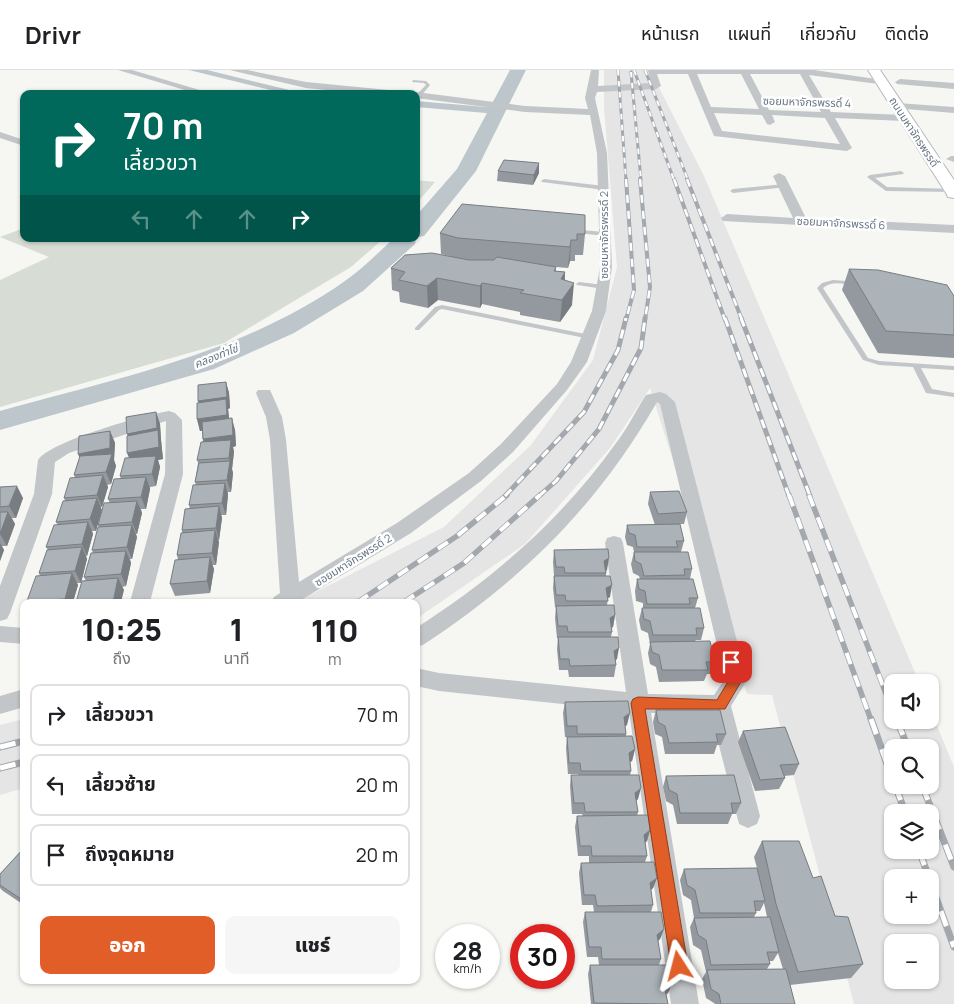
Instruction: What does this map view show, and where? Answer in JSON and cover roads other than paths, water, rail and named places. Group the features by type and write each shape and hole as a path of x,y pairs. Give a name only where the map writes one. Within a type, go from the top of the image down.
{"main road":[{"name":"ถนนมหาจักรพรรดิ์","path":"874,70 953,192"},
{"name":"ถนนมหาจักรพรรดิ์","path":"897,76 927,122"},
{"name":"ถนนมหาจักรพรรดิ์","path":"941,144 953,160"}],"street":[{"path":"122,70 194,90"},
{"path":"234,70 281,81 363,90"},
{"path":"281,81 290,76 284,70"},
{"name":"ซอยมหาจักรพรรดิ์ 2","path":"287,599 404,528 475,477 507,448 562,387 579,362 590,337 604,287 605,234 601,141 590,98 593,90 595,70"},
{"path":"593,90 599,88 656,86 652,71 802,70 883,83"},
{"path":"691,71 718,134 847,148 802,70"},
{"path":"745,71 767,113 776,140"},
{"path":"897,76 954,86"},
{"path":"420,95 525,109 593,112"},
{"name":"ซอยมหาจักรพรรดิ์ 4","path":"708,110 829,115 901,112 917,107 954,110"},
{"path":"0,134 20,142"},
{"path":"781,181 801,221"},
{"name":"ซอยมหาจักรพรรดิ์ 6","path":"727,218 954,230"},
{"path":"264,394 274,417 278,440 285,599"},
{"path":"420,636 470,602 537,546 597,482 620,452 652,398 660,397 668,402 736,680 720,705 748,816"},
{"path":"0,613 43,494 47,460 53,454 64,449 155,418 169,416 174,420 174,474 141,599"},
{"path":"614,543 685,1004"},
{"path":"0,634 20,636"},
{"path":"420,678 439,682 638,703 720,705"},
{"path":"0,705 20,699"}],"lane":[{"path":"413,81 428,84 420,93"},
{"path":"901,173 870,177 886,189 953,192"},
{"path":"544,181 604,188"},
{"path":"733,191 781,181"},
{"path":"580,232 605,234"},
{"path":"860,286 835,281 829,282 820,288 865,359 879,363 954,368"},
{"path":"579,284 604,287"},
{"path":"417,329 437,308 442,307 590,337"},
{"path":"916,366 929,391 954,395"}],"waterway":[{"path":"194,70 283,90"},
{"name":"คลองท่าไข่","path":"420,226 466,171 518,70"},
{"path":"420,104 498,111"},
{"name":"คลองท่าไข่","path":"0,421 204,363 285,327 354,286 404,242"}],"railway":[{"path":"618,70 626,180"},
{"path":"634,70 674,180"},
{"path":"645,70 688,180"},
{"path":"631,72 641,180"},
{"path":"626,179 634,290 626,320"},
{"path":"640,179 650,287 645,320"},
{"path":"674,179 725,320"},
{"path":"687,179 742,320"},
{"path":"505,496 584,412 618,350 626,318"},
{"path":"539,496 556,481 599,429 641,348 645,318"},
{"path":"725,318 789,496"},
{"path":"741,318 810,496"},
{"path":"362,599 457,536 507,495"},
{"path":"409,599 464,563 540,495"},
{"path":"789,495 871,720"},
{"path":"809,495 884,688"},
{"path":"871,719 884,756"},
{"path":"901,729 904,739"},
{"path":"0,747 20,742"},
{"path":"0,768 20,763"},
{"path":"898,794 902,804"},
{"path":"926,794 954,867"},
{"path":"922,859 926,869"},
{"path":"939,906 954,947"}]}
